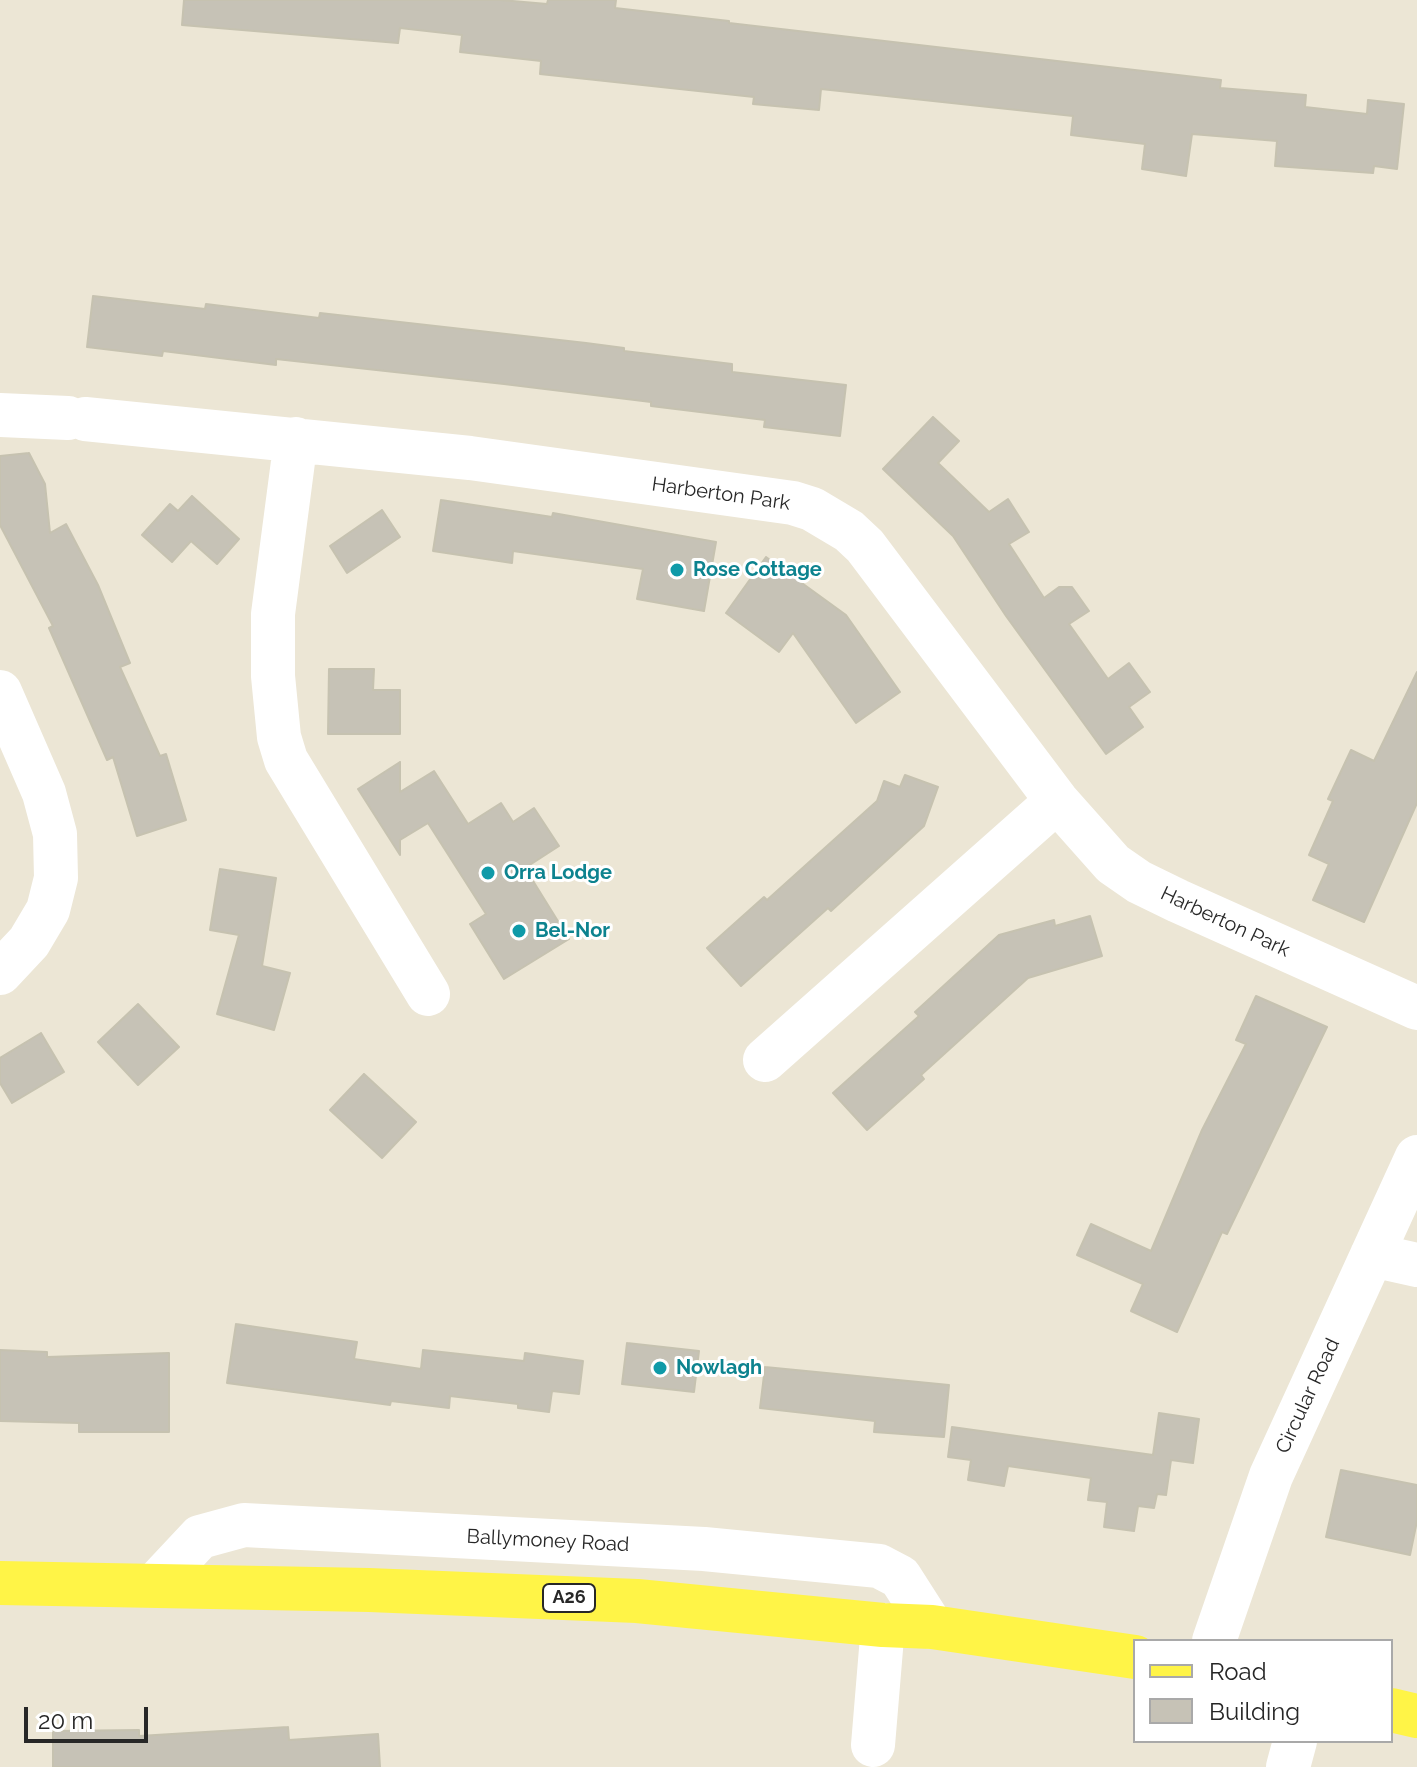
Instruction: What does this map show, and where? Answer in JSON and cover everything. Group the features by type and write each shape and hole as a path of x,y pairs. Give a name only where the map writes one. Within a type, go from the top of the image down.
{"main road":[{"name":"A26","path":"0,1583 369,1590 637,1601 932,1627 1133,1657"},
{"path":"1393,1710 1417,1716"}],"street":[{"name":"Harberton Park","path":"0,415 77,418 470,458 793,503 821,513 849,531 865,546 1057,801 1105,857 1139,882 1417,1008"},
{"path":"296,439 273,614 273,676 279,737 286,760 428,994"},
{"path":"0,692 44,793 55,834 56,878 48,910 29,942 0,973"},
{"path":"765,1060 1057,801"},
{"name":"Circular Road","path":"1215,1639 1271,1476 1417,1157"},
{"path":"1372,1255 1417,1265"},
{"name":"Ballymoney Road","path":"155,1585 200,1537 244,1525 704,1549 879,1566 900,1577 932,1627"},
{"path":"873,1745 883,1625"},
{"path":"1288,1767 1294,1743"}],"building":[{"path":"184,0 501,0 547,4 548,0 616,0 615,8 1221,80 1220,88 1306,95 1305,107 1367,114 1368,100 1404,104 1397,169 1374,166 1373,173 1275,166 1277,141 1192,134 1186,176 1142,169 1145,144 1071,135 1073,116 821,89 819,110 753,104 754,97 540,74 541,61 460,52 462,35 400,28 398,43 182,25"},
{"path":"93,296 205,309 206,304 319,318 320,313 586,343 624,348 624,351 732,364 732,372 846,385 840,436 764,427 765,420 651,406 651,402 504,384 276,359 276,365 163,351 162,356 87,347"},
{"path":"933,417 959,441 938,463 989,512 1008,499 1029,532 1009,544 1044,598 1059,587 1072,587 1089,611 1069,624 1108,679 1129,663 1150,692 1129,707 1143,727 1106,754 1006,616 953,536 883,469"},
{"path":"29,453 45,484 50,533 66,524 98,585 130,663 120,667 160,756 166,754 186,820 137,836 113,757 107,760 49,628 53,626 0,525 0,456"},
{"path":"192,496 239,539 217,564 191,541 172,562 142,535 170,504 178,511"},
{"path":"441,500 552,517 553,513 716,542 704,611 637,599 643,569 513,551 512,563 433,551"},
{"path":"382,510 400,537 347,573 330,546"},
{"path":"766,557 846,615 900,692 856,723 793,633 779,652 726,613"},
{"path":"329,669 374,669 373,690 400,690 400,734 328,734"},
{"path":"1417,672 1417,803 1364,922 1313,900 1329,864 1309,855 1333,801 1328,799 1351,750 1374,761"},
{"path":"400,762 400,792 434,771 468,824 501,803 513,822 534,808 559,846 525,868 569,939 504,979 470,924 486,914 428,823 400,840 400,855 358,789"},
{"path":"905,775 938,787 924,826 831,911 828,908 741,986 707,948 764,897 767,900 877,801 884,781 900,787"},
{"path":"220,869 276,878 262,966 290,973 274,1030 217,1014 239,935 210,930"},
{"path":"1090,916 1102,956 1028,978 921,1075 924,1079 867,1130 833,1093 919,1016 915,1012 999,935 1054,920 1055,926"},
{"path":"1256,996 1327,1027 1227,1234 1222,1232 1177,1332 1131,1311 1143,1284 1077,1255 1091,1224 1151,1251 1202,1130 1246,1044 1236,1040"},
{"path":"138,1004 179,1047 138,1085 98,1042"},
{"path":"41,1033 64,1072 12,1103 0,1083 0,1058"},
{"path":"364,1074 416,1122 382,1158 330,1110"},
{"path":"236,1324 357,1342 354,1359 421,1369 423,1350 524,1361 525,1353 583,1361 579,1394 552,1391 549,1412 518,1408 518,1404 450,1396 449,1408 391,1401 390,1405 227,1383"},
{"name":"Nowlagh","path":"627,1343 699,1351 694,1392 622,1384"},
{"path":"0,1350 47,1352 47,1357 169,1353 169,1432 79,1432 79,1423 0,1421"},
{"path":"765,1367 949,1385 944,1437 874,1432 875,1421 760,1408"},
{"path":"1159,1413 1199,1419 1193,1463 1171,1460 1166,1495 1157,1494 1154,1508 1138,1506 1134,1531 1104,1527 1107,1502 1088,1500 1091,1478 1008,1466 1004,1486 968,1480 971,1460 948,1457 952,1427 1153,1455"},
{"path":"1341,1470 1417,1485 1417,1521 1410,1555 1326,1537"},
{"path":"288,1727 289,1740 378,1734 380,1767 53,1767 53,1731 139,1730 139,1736"}],"place":[{"name":"Rose Cottage","path":"677,570"},
{"name":"Orra Lodge","path":"488,873"},
{"name":"Bel-Nor","path":"519,931"},
{"name":"Nowlagh","path":"660,1368"}]}
